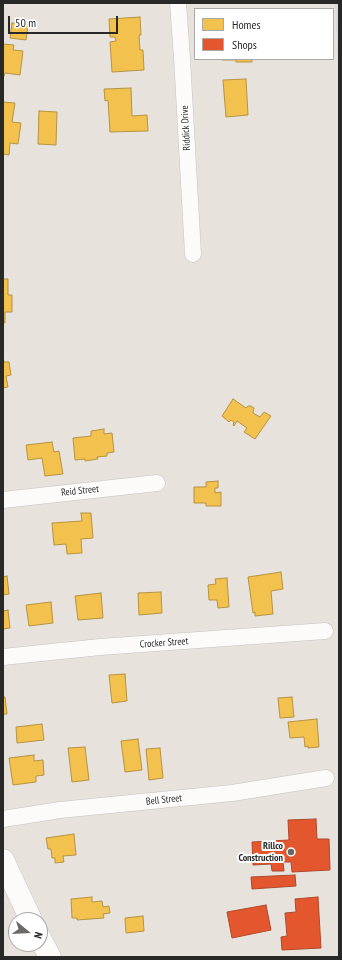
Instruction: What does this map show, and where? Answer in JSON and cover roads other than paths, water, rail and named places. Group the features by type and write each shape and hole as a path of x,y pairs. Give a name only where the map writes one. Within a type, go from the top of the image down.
{"main road":[{"path":"3,860 27,912"}],"street":[{"name":"Riddick Drive","path":"178,3 193,254"},
{"name":"Reid Street","path":"3,500 157,483"},
{"name":"Crocker Street","path":"3,657 100,647 326,631"},
{"name":"Bell Street","path":"3,819 60,810 232,793 326,778"}],"railway":[{"path":"336,3 339,53"}],"place":[{"name":"Rillco Construction","path":"291,852"}]}
